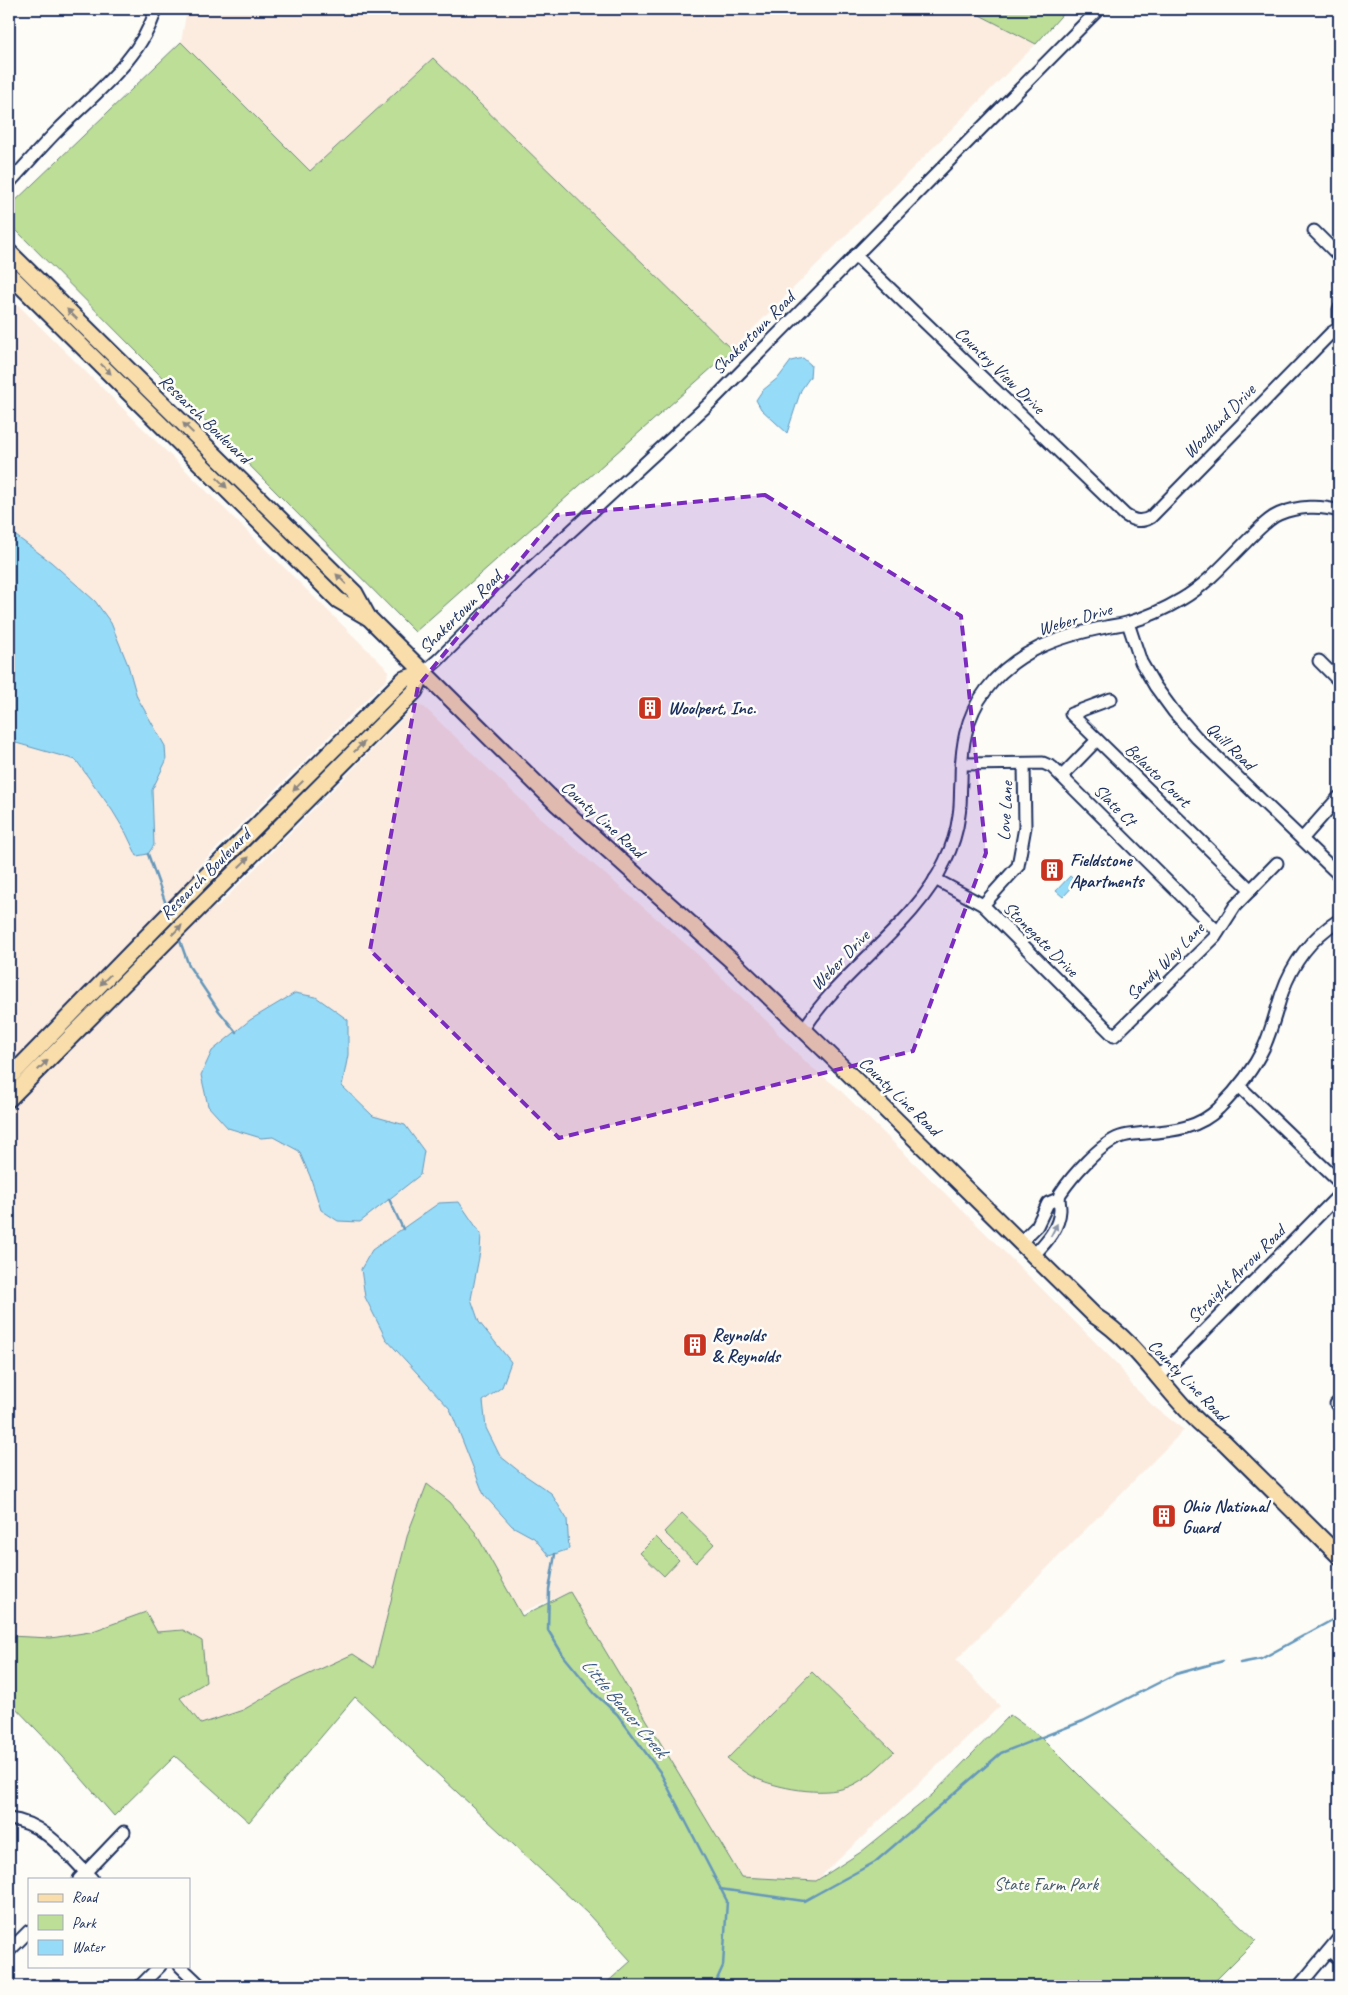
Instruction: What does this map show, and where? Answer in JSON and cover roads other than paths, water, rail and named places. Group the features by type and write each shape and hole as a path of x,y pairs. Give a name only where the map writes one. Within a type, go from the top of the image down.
{"main road":[{"name":"Research Boulevard","path":"9,252 355,593 369,618 423,673"},
{"name":"Research Boulevard","path":"9,274 338,600 369,618"},
{"path":"200,462 212,451"},
{"name":"Research Boulevard","path":"9,1078 202,880 404,679 423,673"},
{"name":"Research Boulevard","path":"9,1099 415,691 423,673"},
{"name":"County Line Road","path":"423,673 558,804 732,961 804,1029 1095,1316 1106,1323 1148,1364 1169,1392 1214,1435 1224,1442 1339,1556"}],"street":[{"path":"9,183 31,157 132,56 151,26 156,9"},
{"name":"Shakertown Road","path":"423,673 517,581 710,403 1099,9"},
{"path":"1314,231 1339,256"},
{"name":"Country View Drive","path":"856,255 1120,510"},
{"path":"1339,309 1339,322"},
{"name":"Woodland Drive","path":"1120,510 1132,520 1144,521 1151,516 1331,333 1339,328"},
{"name":"Weber Drive","path":"804,1029 817,1009 913,908 935,879 948,854 958,821 963,741 972,716 986,690 1018,658 1040,645 1105,627 1128,623 1161,611 1190,594 1212,577 1261,527 1278,514 1303,507 1322,507 1339,511"},
{"name":"Quill Road","path":"1128,623 1141,662 1174,712 1196,737 1338,874"},
{"path":"1319,661 1339,681"},
{"name":"Belauto Court","path":"1111,699 1071,714 1251,890"},
{"path":"1062,776 1097,740"},
{"name":"Slate Ct","path":"961,764 1043,764 1052,767 1218,932"},
{"name":"Love Lane","path":"983,905 1018,866 1025,828 1024,765"},
{"path":"1302,839 1339,797"},
{"name":"Sandy Way Lane","path":"1114,1036 1218,932 1235,906 1277,863"},
{"name":"Stonegate Drive","path":"935,879 983,905 1114,1036"},
{"path":"1034,1255 1052,1235 1058,1222 1060,1208 1058,1199 1064,1187 1099,1149 1110,1141 1129,1134 1162,1132 1192,1125 1206,1119 1239,1086 1264,1048 1275,1020 1288,975 1296,961 1322,932 1339,920"},
{"path":"1239,1086 1339,1182"},
{"name":"Straight Arrow Road","path":"1158,1378 1339,1195"},
{"path":"1021,1242 1037,1226 1048,1203 1058,1199"},
{"path":"9,1819 24,1821 37,1827 86,1877 124,1832"},
{"path":"9,1951 28,1932"},
{"path":"1299,1986 1339,1938"},
{"path":"1329,1951 1339,1958"},
{"path":"140,1986 158,1968"},
{"path":"182,1968 201,1986"}],"water":[{"path":"803,358 811,365 810,377 801,390 787,433 761,409 756,400 762,391 779,377 791,361"},
{"path":"9,535 16,536 51,562 95,601 111,623 128,665 137,697 165,746 166,761 152,790 154,845 148,854 137,856 112,810 76,760 9,741"},
{"path":"1070,876 1077,882 1063,897 1056,891"},
{"path":"295,993 316,997 348,1020 348,1055 342,1086 373,1116 405,1125 424,1151 420,1175 360,1222 338,1221 321,1210 310,1176 299,1151 273,1137 261,1138 228,1128 208,1106 201,1075 212,1051 250,1020"},
{"path":"459,1202 481,1234 480,1252 471,1299 479,1322 511,1362 502,1387 483,1401 486,1428 500,1456 551,1493 567,1519 569,1549 549,1556 534,1538 512,1526 484,1495 450,1409 386,1339 365,1297 361,1269 372,1250 439,1203"}],"waterway":[{"path":"148,854 167,907"},
{"path":"179,938 189,966 219,1011 236,1032"},
{"path":"389,1199 403,1229"},
{"name":"Little Beaver Creek","path":"555,1554 549,1590 548,1630 563,1655 595,1694 617,1714 660,1772 727,1901 723,1966 714,1986"},
{"path":"1240,1663 1261,1659 1334,1619 1339,1621"},
{"path":"720,1889 804,1901 875,1862 1001,1753 1083,1721 1176,1674 1223,1661"}],"place":[{"name":"Woolpert, Inc.","path":"650,708"},
{"name":"Fieldstone Apartments","path":"1052,870"},
{"name":"Reynolds & Reynolds","path":"695,1345"},
{"name":"Ohio National Guard","path":"1164,1516"}],"park label":[{"name":"State Farm Park","path":"1046,1884"}]}
